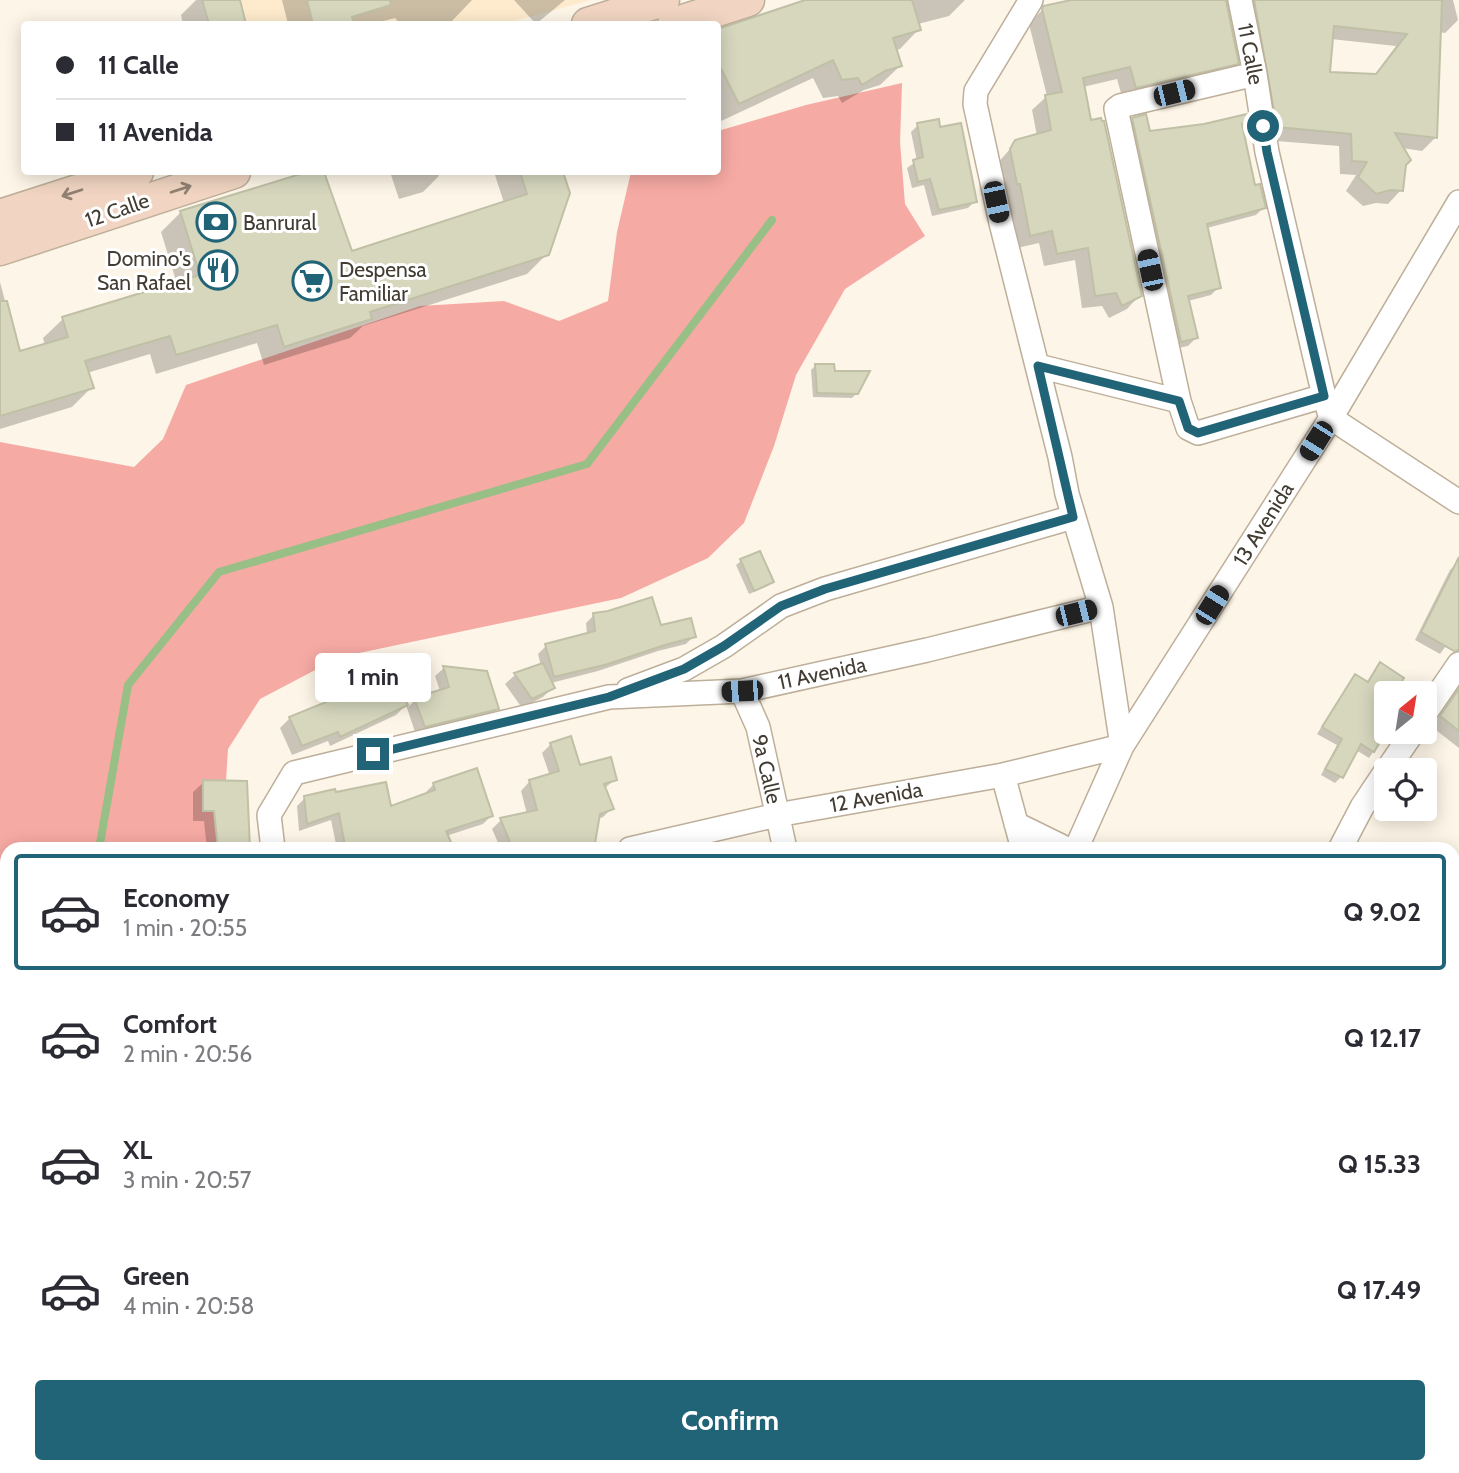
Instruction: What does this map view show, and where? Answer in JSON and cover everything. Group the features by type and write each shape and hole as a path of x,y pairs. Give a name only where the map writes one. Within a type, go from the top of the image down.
{"main road":[{"path":"683,21 748,0"},
{"path":"596,21 643,3"},
{"name":"12 Calle","path":"0,216 128,175"},
{"name":"12 Calle","path":"0,249 225,175"}],"street":[{"path":"1031,0 976,91 975,104 1000,223 1038,366 1073,517 1101,607 1122,746"},
{"name":"11 Calle","path":"1240,0 1267,152 1327,407"},
{"path":"1255,74 1120,106 1116,113 1179,401 1188,428 1198,433 1327,407 1459,502"},
{"name":"13 Avenida","path":"1079,842 1122,746 1327,407 1459,202"},
{"path":"1038,366 1179,401"},
{"path":"609,697 684,669 724,646 781,606 814,593 1073,517"},
{"name":"11 Avenida","path":"272,842 269,815 294,773 609,697 742,691 927,650 1101,607"},
{"path":"1437,696 1459,664"},
{"name":"9a Calle","path":"742,691 758,727 783,842"},
{"name":"12 Avenida","path":"660,842 777,815 1003,775 1122,746"},
{"path":"1003,775 1021,842"},
{"path":"1344,842 1374,788"},
{"path":"1016,824 1053,842"}],"shaded area":[{"path":"202,0 591,0 514,21 208,21"},
{"path":"902,83 900,142 905,204 925,236 845,289 796,375 774,446 744,523 708,558 621,598 340,657 260,699 228,749 223,829 226,842 0,842 0,442 134,467 163,439 186,385 420,306 504,301 559,321 608,301 617,232 630,175 721,175 721,130 806,105"}],"building":[{"path":"202,0 240,0 245,21 208,21"},
{"path":"307,0 390,0 391,5 352,17 353,21 312,21"},
{"path":"805,0 912,0 921,30 893,38 902,66 885,71 862,85 858,78 842,80 833,60 739,104 721,69 721,28"},
{"path":"1071,0 1226,0 1239,64 1136,88 1130,67 1083,78 1091,120 1101,118 1104,121 1142,296 1122,306 1116,293 1095,296 1088,248 1057,254 1052,231 1030,236 1010,149 1015,140 1051,130 1045,95 1062,92 1042,9 1043,6"},
{"path":"1254,0 1442,0 1437,138 1395,133 1411,160 1406,165 1403,191 1391,190 1376,194 1358,177 1367,162 1352,161 1351,134 1277,127","holes":["1334,26 1407,34 1376,74 1330,72"]},
{"path":"1146,114 1150,131 1204,124 1247,114 1249,125 1242,124 1255,185 1260,184 1266,208 1207,224 1221,288 1188,296 1198,338 1181,342 1132,118"},
{"path":"939,119 940,127 961,123 977,202 939,210 930,179 918,182 913,160 923,157 917,123"},
{"path":"297,175 325,175 352,251 527,194 521,175 564,175 570,193 549,255 370,312 372,319 284,347 277,325 176,355 170,336 85,361 94,388 0,416 0,301 7,301 20,351 68,337 62,317 200,275 180,211"},
{"path":"815,364 834,364 835,371 870,371 858,394 817,393"},
{"path":"760,551 774,582 754,591 740,559"},
{"path":"1459,557 1459,650 1454,651 1421,632"},
{"path":"652,597 661,625 691,618 696,637 608,664 554,677 545,644 595,631 593,613"},
{"path":"1380,662 1404,678 1402,681 1374,681 1374,744 1379,744 1374,752 1361,744 1343,778 1325,769 1342,739 1322,727 1355,674 1368,682"},
{"path":"543,663 555,688 532,699 514,673"},
{"path":"443,666 487,671 499,709 425,727 414,698 449,687"},
{"path":"391,670 408,705 340,737 338,732 302,746 289,717 341,696 336,685 353,677"},
{"path":"1459,689 1459,731 1440,716"},
{"path":"571,736 580,765 611,757 617,780 604,784 614,809 600,814 595,842 510,842 500,818 537,810 529,780 559,771 550,743"},
{"path":"477,768 493,816 446,831 451,842 344,842 339,813 307,824 304,796 386,782 391,806 435,790 433,783"},
{"path":"203,780 247,781 250,842 217,842 214,811 203,811"}],"waterway":[{"path":"100,842 128,685 219,572 587,464 772,220"}],"place":[{"name":"Banrural","path":"216,222"},
{"name":"Domino's San Rafael","path":"218,270"},
{"name":"Despensa Familiar","path":"312,281"}],"route":[{"path":"373,754 609,697 684,669 724,646 781,606 825,589 1073,517 1038,366 1179,401 1188,428 1198,433 1324,396 1263,126"}]}
